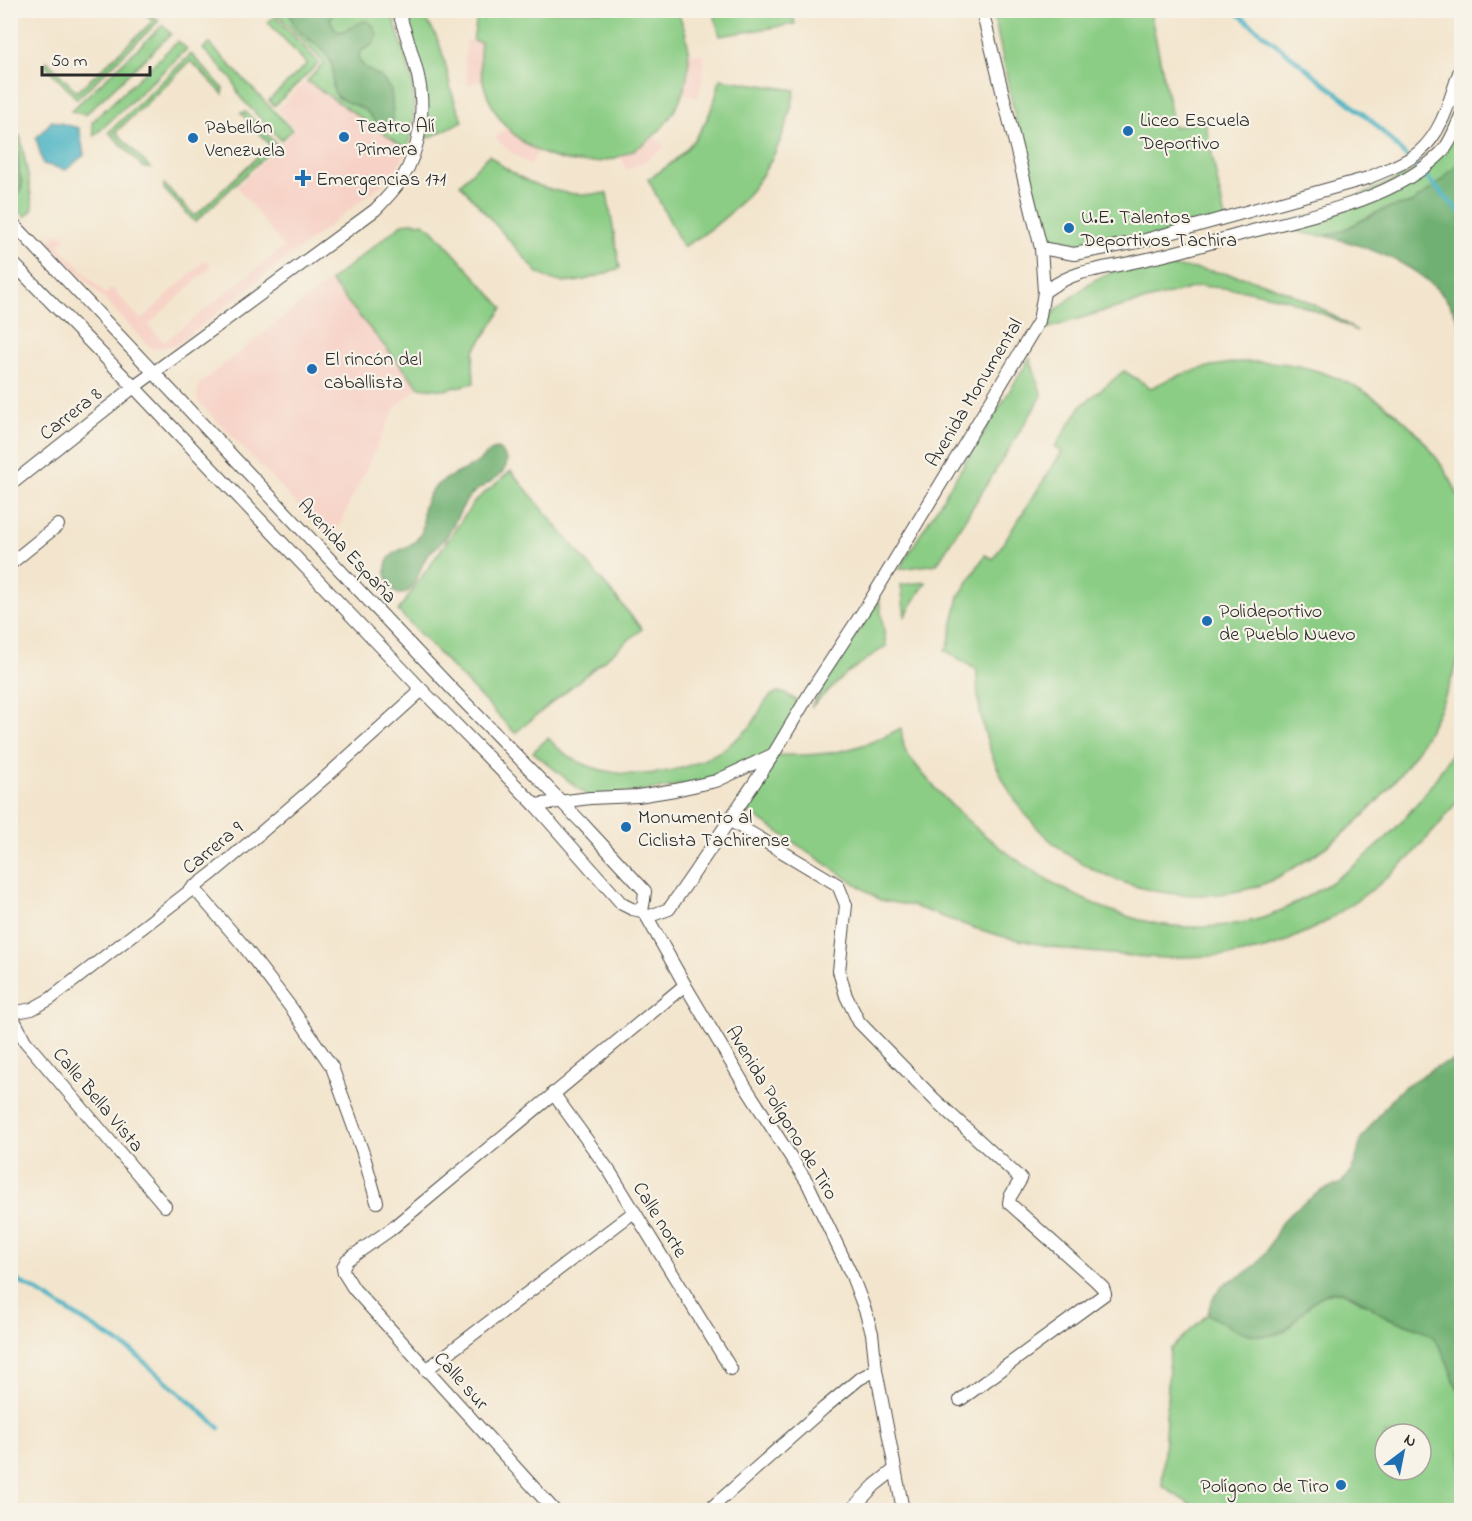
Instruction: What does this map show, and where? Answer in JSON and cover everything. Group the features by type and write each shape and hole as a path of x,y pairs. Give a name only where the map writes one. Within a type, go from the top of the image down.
{"street":[{"name":"Carrera 8","path":"10,485 134,387 375,210 389,196 410,164 418,138 422,105 417,71 398,10"},
{"name":"Avenida Monumental","path":"644,914 669,909 773,755 811,691 870,601 1039,321 1044,292 1041,248 982,10"},
{"path":"1041,248 1074,254 1138,242 1368,178 1419,152 1434,134 1446,110 1461,64"},
{"path":"1044,292 1080,273 1195,249 1356,202 1384,191 1412,177 1443,151 1461,113"},
{"path":"1226,217 1232,237"},
{"name":"Avenida España","path":"10,220 645,891 644,914"},
{"path":"10,260 422,690 535,804 622,904 644,914"},
{"path":"10,564 57,525"},
{"name":"Carrera 9","path":"11,1012 32,1009 50,999 193,887 328,775 422,690"},
{"path":"535,804 638,796 675,790 716,781 773,755"},
{"path":"729,820 838,885 846,905 839,971 846,996 859,1022 934,1099 1021,1179 1009,1203 1095,1280 1106,1294 960,1400"},
{"path":"193,887 243,945 292,1009 332,1067 363,1153 377,1202"},
{"name":"Avenida Polígono de Tiro","path":"644,914 745,1086 807,1182 852,1276 872,1333 876,1370 903,1510"},
{"path":"553,1093 685,985"},
{"name":"Calle Bella Vista","path":"11,1012 25,1041 165,1206"},
{"name":"Calle norte","path":"553,1093 610,1172 731,1369"},
{"name":"Calle sur","path":"553,1093 390,1230 347,1260 343,1267 354,1289 554,1510"},
{"path":"426,1370 634,1212"},
{"path":"710,1510 824,1408 859,1379 876,1370"},
{"path":"851,1510 875,1485 894,1470"}],"shaded area":[{"path":"466,40 481,42 480,62 483,81 468,85 465,62"},
{"path":"689,54 704,54 703,76 698,98 683,93 687,80"},
{"path":"307,81 407,149 399,165 380,186 176,345 152,349 49,242 57,234 67,237 59,246 105,294 112,288 141,320 204,261 210,261 209,269 148,325 164,342 284,247 237,187 295,130 277,109"},
{"path":"507,127 538,151 531,165 512,153 495,138"},
{"path":"654,136 665,147 647,160 626,170 621,156"},
{"path":"330,281 419,387 395,408 332,541 197,400 199,384"}],"green space":[{"path":"143,11 149,11 159,21 77,99 45,65 47,61 77,92 153,21"},
{"path":"274,11 290,11 299,31 328,56 332,67 333,88 337,96 368,113 382,127 387,127 393,115 391,91 386,82 365,68 359,60 361,51 373,44 377,35 348,29 339,32 330,19 334,11 391,11 408,63 414,95 412,130 407,149 307,81 324,63"},
{"path":"290,11 334,11 330,19 339,32 361,22 370,22 377,35 373,44 361,51 359,60 365,68 381,77 391,91 393,115 387,127 382,127 366,111 337,96 333,88 333,69 330,60 296,27"},
{"path":"478,11 677,11 687,42 688,72 679,101 664,126 642,145 615,158 585,162 552,157 537,151 512,132 501,120 487,93 481,73 481,42 473,41"},
{"path":"713,11 792,11 795,24 720,36"},
{"path":"993,11 1150,11 1174,127 1205,121 1226,224 1082,252 1060,249 1045,235 1020,141"},
{"path":"410,13 420,16 434,32 443,56 453,98 463,121 427,139 421,120 404,17"},
{"path":"275,16 319,63 274,106 269,100 307,64 268,22"},
{"path":"163,25 171,34 85,115 71,111"},
{"path":"178,41 187,49 94,136 92,122"},
{"path":"209,43 292,130 281,140 240,97 232,79 203,49"},
{"path":"191,54 223,88 223,94 191,61 116,132 150,168 144,168 109,132"},
{"path":"720,79 795,90 781,139 758,182 725,218 683,247 648,179 675,160 696,137 711,110"},
{"path":"246,112 277,145 195,222 164,189 164,184 195,216 270,145 241,113"},
{"path":"1461,113 1461,160 1444,179 1422,196 1408,204 1374,214 1328,236 1299,232 1285,223 1320,213 1428,165"},
{"path":"20,136 33,209 25,217 11,202 10,194 14,195 22,181 17,152 10,143 11,137"},
{"path":"10,143 18,152 22,184 19,194 14,195 11,194"},
{"path":"489,155 529,182 559,192 607,193 620,268 589,279 568,282 547,278 537,272 460,184"},
{"path":"1461,160 1461,328 1440,292 1425,278 1387,256 1326,236 1385,209 1411,203 1439,183"},
{"path":"410,222 423,223 433,230 503,308 474,351 474,383 444,390 419,387 330,281 401,225"},
{"path":"1140,261 1255,280 1307,301 1357,331 1289,300 1245,290 1200,286 1046,329 1055,311 1091,282"},
{"path":"1030,358 1042,396 937,564 899,569"},
{"name":"Polideportivo de Pueblo Nuevo","path":"1241,362 1270,362 1309,368 1350,384 1369,394 1404,421 1433,453 1453,484 1461,504 1462,638 1459,656 1435,718 1399,775 1378,801 1354,824 1328,845 1275,879 1255,887 1226,893 1183,895 1140,887 1099,872 1056,845 1036,826 1018,804 1003,780 991,754 978,698 977,670 945,650 948,646 959,596 985,555 993,559 1062,452 1055,447 1081,406 1124,371 1151,388 1194,370"},
{"path":"497,449 507,460 502,472 473,492 445,539 427,556 411,589 402,594 397,593 389,585 387,579 387,562 390,557 419,537 422,530 424,506 432,490 442,481"},
{"path":"511,471 642,629 515,733 398,611 475,501"},
{"path":"926,582 905,616 901,585"},
{"path":"879,598 886,646 846,674 811,707"},
{"path":"778,692 804,705 774,755 824,754 855,748 901,728 905,750 934,787 954,808 997,845 1053,883 1093,904 1136,919 1171,926 1226,925 1266,917 1331,882 1376,848 1402,821 1434,781 1461,735 1462,795 1409,858 1376,887 1322,924 1281,944 1261,950 1232,955 1164,958 1068,950 1005,937 913,906 880,900 738,805 772,756 716,781 590,798 533,752 548,738 567,755 591,767 616,773 643,774 670,771 696,763 720,751 750,727 765,702"},
{"path":"1461,1058 1461,1395 1444,1354 1431,1336 1420,1329 1387,1317 1355,1296 1344,1292 1330,1293 1320,1297 1288,1327 1279,1333 1269,1335 1236,1330 1208,1314 1215,1294 1227,1282 1256,1265 1266,1252 1282,1222 1294,1210 1322,1190 1340,1184 1351,1172 1361,1139 1392,1098 1405,1086 1436,1067"},
{"path":"1344,1292 1386,1317 1426,1332 1440,1345 1461,1395 1461,1510 1199,1510 1162,1486 1170,1349 1208,1314 1246,1333 1267,1336 1278,1334 1287,1329 1308,1306 1328,1294"}],"water":[{"path":"52,121 79,128 84,155 66,170 43,164 36,138"}],"waterway":[{"path":"1233,10 1372,121 1462,214"},
{"path":"10,1277 35,1290 133,1352 220,1428"}],"place":[{"name":"Liceo Escuela Deportivo","path":"1128,131"},
{"name":"Teatro Alí Primera","path":"344,137"},
{"name":"Pabellón Venezuela","path":"193,138"},
{"name":"Emergencias 171","path":"303,178"},
{"name":"U.E. Talentos Deportivos Tachira","path":"1069,228"},
{"name":"El rincón del caballista","path":"312,369"},
{"name":"Polideportivo de Pueblo Nuevo","path":"1207,621"},
{"name":"Monumento al Ciclista Tachirense","path":"626,827"},
{"name":"Polígono de Tiro","path":"1341,1485"}]}
